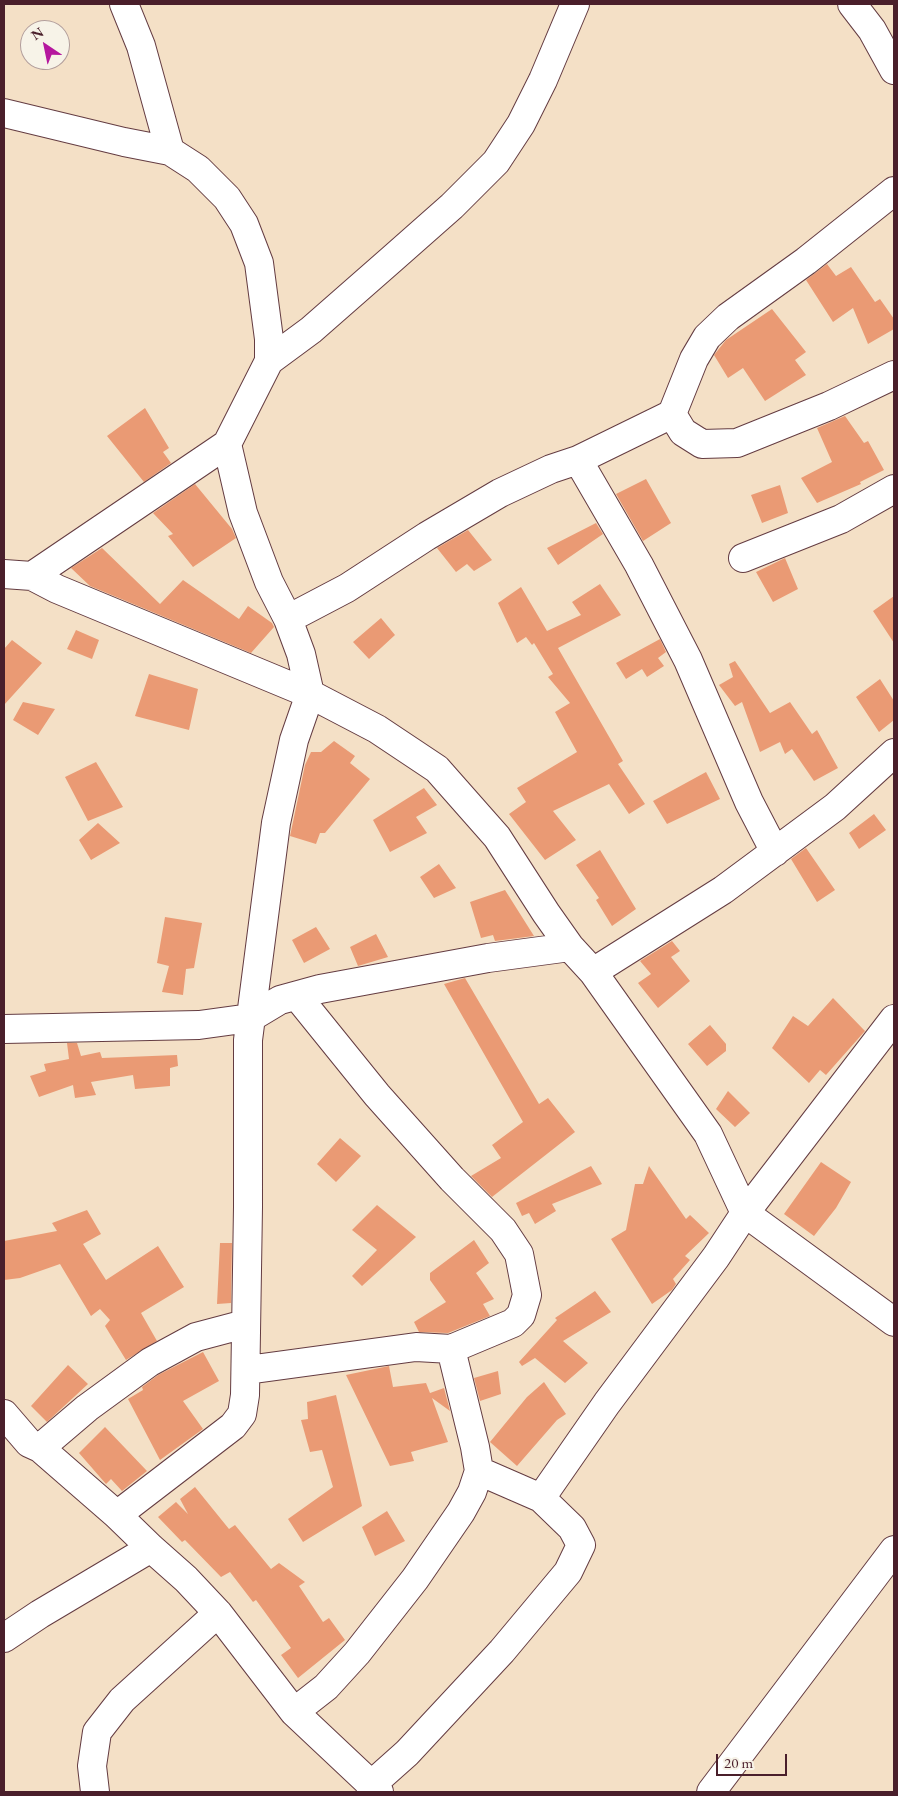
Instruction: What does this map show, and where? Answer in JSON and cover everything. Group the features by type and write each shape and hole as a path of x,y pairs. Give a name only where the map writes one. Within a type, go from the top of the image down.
{"street":[{"path":"124,4 141,46 170,152"},
{"path":"32,576 227,444 269,361 311,330 392,260 452,206 496,162 521,124 543,80 575,4"},
{"path":"853,4 872,30 894,70"},
{"path":"4,112 170,152 204,175 227,198 244,224 259,263 269,339 269,361"},
{"path":"288,620 347,588 427,536 500,493 551,469 578,460 672,414 694,359 707,337 728,317 806,262 894,191"},
{"path":"672,414 683,432 702,444 737,443 829,406 894,375"},
{"path":"117,1514 233,1426 242,1414 246,1370 248,1040 250,1018 276,823 294,740 310,694 301,654 288,620 269,582 243,513 227,444"},
{"path":"578,460 639,565 688,660 750,802 775,852"},
{"path":"743,558 841,519 894,489"},
{"path":"4,574 32,576 120,616 310,694 377,729 437,769 497,837 570,947 593,972 708,1134 745,1213 894,1322"},
{"path":"593,972 723,890 835,807 894,753"},
{"path":"4,1029 199,1025 250,1018 280,1000 320,988 469,961 570,947"},
{"path":"246,1370 416,1347 451,1349 513,1323 521,1315 527,1295 519,1254 502,1230 452,1179 377,1095 297,996"},
{"path":"541,1498 607,1402 716,1257 745,1213 894,1019"},
{"path":"24,1446 87,1408 150,1362 196,1337 245,1324"},
{"path":"294,1712 326,1687 357,1654 415,1579 461,1512 472,1492 479,1471 451,1349"},
{"path":"4,1414 24,1446 117,1514 150,1548 186,1579 218,1613 294,1712 374,1789 496,1658 568,1572 581,1545 572,1528 541,1498 479,1471"},
{"path":"4,1638 40,1614 150,1548"},
{"path":"710,1792 894,1550"},
{"path":"95,1792 92,1766 97,1732 122,1700 218,1613"}],"building":[{"path":"827,264 836,276 851,267 875,302 880,299 894,319 894,329 868,344 853,308 833,322 806,280"},
{"path":"772,309 806,352 795,360 806,375 765,401 743,368 728,378 714,355 726,340"},
{"path":"145,408 169,448 163,452 171,463 144,482 107,436"},
{"path":"845,416 864,443 868,441 884,470 860,482 861,484 817,503 801,478 832,462 817,428"},
{"path":"646,479 671,523 643,541 616,494"},
{"path":"195,484 232,529 236,538 193,567 168,536 173,534 153,513"},
{"path":"780,485 788,513 762,523 751,495"},
{"path":"596,523 603,534 558,565 547,548"},
{"path":"468,530 492,560 474,571 467,564 456,572 437,548"},
{"path":"102,548 160,604 183,580 239,619 248,606 272,623 274,627 251,653 90,586 71,568"},
{"path":"785,558 798,589 773,602 756,572"},
{"path":"600,584 621,615 558,648 623,761 618,764 645,804 629,814 609,784 553,811 576,840 545,860 509,814 526,802 517,788 577,752 555,712 570,703 548,677 553,674 534,643 532,645 526,637 517,643 498,603 521,587 547,631 581,615 572,602"},
{"path":"894,596 894,643 873,611"},
{"path":"381,618 395,635 369,659 353,642"},
{"path":"76,630 99,640 92,659 67,649"},
{"path":"660,639 666,652 658,658 664,666 647,677 642,669 626,679 616,663"},
{"path":"12,640 42,663 4,705 4,649"},
{"path":"735,661 770,713 790,702 812,734 817,730 838,768 814,781 792,749 785,754 780,742 760,752 742,702 735,706 719,685 733,677 729,664"},
{"path":"149,674 198,689 189,730 135,716"},
{"path":"880,679 894,701 894,720 879,732 856,697"},
{"path":"23,702 55,709 38,735 13,720"},
{"path":"334,741 355,756 350,763 370,779 325,833 320,833 316,844 290,836 305,765 311,752 321,752"},
{"path":"96,762 123,807 88,821 65,777"},
{"path":"706,772 720,799 667,824 653,801"},
{"path":"424,788 437,805 416,817 427,833 390,852 373,820"},
{"path":"874,814 886,830 859,849 849,833"},
{"path":"98,823 120,843 91,860 79,840"},
{"path":"806,848 835,890 817,902 791,859"},
{"path":"600,850 636,909 612,926 596,900 599,898 576,865"},
{"path":"439,864 456,888 434,898 420,877"},
{"path":"505,890 534,936 495,941 493,935 481,938 470,902"},
{"path":"165,917 202,923 194,968 186,969 183,995 162,992 169,966 157,963"},
{"path":"316,927 330,949 304,963 292,940"},
{"path":"376,934 388,957 358,966 350,947"},
{"path":"672,941 680,951 671,957 690,981 658,1008 638,983 651,974 640,961"},
{"path":"465,978 539,1104 548,1098 575,1132 492,1197 471,1176 501,1158 492,1145 523,1122 444,984"},
{"path":"833,998 865,1031 826,1075 820,1070 809,1083 772,1048 793,1016 808,1026"},
{"path":"710,1025 726,1044 726,1051 707,1066 688,1044"},
{"path":"67,1043 77,1043 81,1056 100,1052 102,1058 177,1055 178,1066 170,1068 170,1086 135,1089 133,1075 91,1082 96,1095 75,1098 73,1085 39,1097 30,1076 46,1071 44,1064 69,1059"},
{"path":"728,1091 750,1113 735,1127 716,1109"},
{"path":"340,1138 361,1156 336,1182 317,1164"},
{"path":"821,1162 851,1182 836,1208 814,1236 784,1214"},
{"path":"591,1166 602,1184 552,1204 556,1211 535,1224 529,1213 522,1216 516,1203"},
{"path":"649,1166 686,1219 690,1215 709,1233 685,1256 690,1260 673,1279 676,1284 672,1290 652,1304 611,1239 626,1230 635,1184 643,1184"},
{"path":"377,1205 416,1237 362,1286 352,1276 377,1250 352,1230"},
{"path":"87,1210 101,1234 83,1244 106,1280 158,1246 184,1287 141,1313 157,1341 126,1360 105,1326 110,1320 100,1309 91,1316 60,1264 20,1278 4,1280 4,1241 57,1231 52,1223"},
{"path":"474,1240 489,1263 476,1273 494,1299 483,1304 490,1316 448,1333 419,1332 414,1322 446,1302 430,1280 430,1273"},
{"path":"220,1243 232,1243 231,1303 217,1304"},
{"path":"595,1291 611,1312 563,1341 588,1363 565,1383 535,1358 522,1366 519,1362 557,1320 555,1318"},
{"path":"203,1352 219,1381 183,1401 203,1429 160,1460 128,1399 143,1390 142,1387 158,1375"},
{"path":"68,1365 88,1384 47,1422 31,1406"},
{"path":"389,1366 393,1387 426,1383 430,1393 444,1388 450,1411 432,1398 448,1442 411,1452 414,1461 390,1466 346,1375"},
{"path":"498,1371 501,1394 480,1401 474,1378"},
{"path":"544,1382 566,1414 557,1420 517,1466 490,1442 527,1397"},
{"path":"336,1395 362,1506 303,1542 288,1519 333,1487 322,1450 310,1452 301,1420 308,1419 307,1402"},
{"path":"105,1427 147,1471 122,1491 111,1479 106,1484 79,1453"},
{"path":"195,1487 229,1529 235,1525 271,1569 279,1563 305,1582 299,1586 323,1622 329,1618 345,1640 298,1678 281,1655 291,1648 256,1600 253,1602 230,1572 221,1577 185,1540 182,1542 158,1517 176,1502 188,1514 180,1499"},
{"path":"387,1511 405,1541 375,1556 362,1527"}]}
